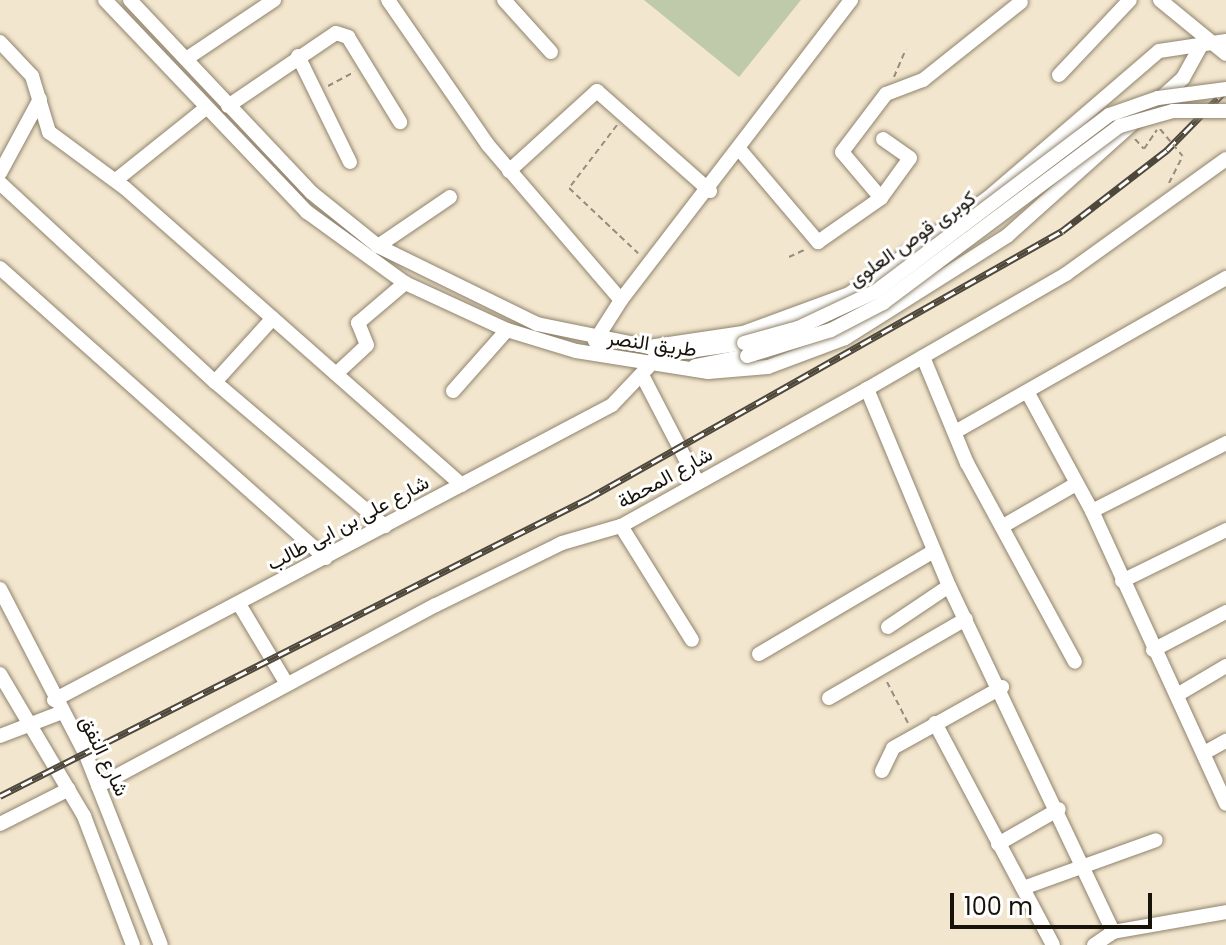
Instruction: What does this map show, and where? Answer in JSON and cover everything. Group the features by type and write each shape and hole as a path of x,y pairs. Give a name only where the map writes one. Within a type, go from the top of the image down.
{"street":[{"name":"طريق النصر","path":"105,0 307,212 405,283 507,330 646,371 768,367 888,314 1024,222 1183,78 1203,42"},
{"name":"طريق النصر","path":"130,0 312,193 378,246 452,287 595,341 672,347 825,306 988,198 1159,51 1203,42 1226,41"},
{"path":"186,59 274,0"},
{"path":"388,0 509,171 621,300"},
{"path":"595,341 621,300 710,191 851,0"},
{"path":"1059,75 1130,0"},
{"path":"1160,0 1203,42 1226,54"},
{"path":"503,1 551,52"},
{"path":"881,198 842,152 886,94 923,80 1021,2"},
{"path":"228,106 336,33 348,37 400,122"},
{"path":"1,47 32,76 49,132 116,180 462,485"},
{"path":"298,56 350,162"},
{"name":"كوبرى قوص العلوى","path":"679,369 745,349 875,292 1109,115 1158,98 1226,89"},
{"path":"509,171 592,92 710,191"},
{"path":"0,173 40,98"},
{"path":"116,180 206,108"},
{"name":"كوبرى قوص العلوى","path":"595,341 667,356 803,341 883,303 1120,126 1173,111 1226,111"},
{"path":"740,150 818,242 881,198 910,158 883,139"},
{"name":"شارع المحطة","path":"98,786 285,681 550,548 621,526 923,357 1091,257 1226,159"},
{"path":"0,183 215,382 385,526"},
{"path":"378,246 450,197"},
{"path":"0,268 325,558"},
{"path":"955,432 1029,395 1226,278"},
{"path":"336,374 367,345 358,323 405,283"},
{"path":"215,382 273,318"},
{"path":"453,391 507,330"},
{"path":"923,357 955,432 1075,662"},
{"path":"646,371 698,483"},
{"name":"شارع على بن ابى طالب","path":"29,728 57,706 239,604 612,405 646,371"},
{"path":"867,389 949,586 1002,687 1113,932"},
{"path":"1029,395 1092,511 1153,650 1225,801"},
{"path":"1092,511 1226,443"},
{"path":"1003,526 1076,484"},
{"path":"621,526 692,640"},
{"path":"1122,581 1226,530"},
{"path":"759,654 934,551"},
{"path":"888,627 949,586"},
{"name":"شارع النفق","path":"0,589 98,786 161,945"},
{"path":"239,604 285,681"},
{"path":"1153,650 1226,612"},
{"path":"829,698 966,619"},
{"path":"1177,695 1226,666"},
{"path":"0,674 29,728 69,789 133,945"},
{"path":"882,771 888,752 1002,687"},
{"path":"935,723 1053,945"},
{"path":"0,736 29,728"},
{"path":"1204,753 1226,741"},
{"path":"0,824 69,789"},
{"path":"998,844 1059,809"},
{"path":"1023,888 1084,863 1156,840"},
{"path":"1096,944 1113,932 1226,914"}],"path":[{"path":"886,94 906,49"},
{"path":"315,92 366,66"},
{"path":"624,116 569,188 651,264"},
{"path":"1144,149 1159,127 1183,156 1165,178"},
{"path":"789,257 818,242"},
{"path":"881,669 914,735"}],"green space":[{"path":"644,0 801,0 739,77"}],"railway":[{"path":"0,796 589,498 1062,231 1167,150 1226,90"}]}
